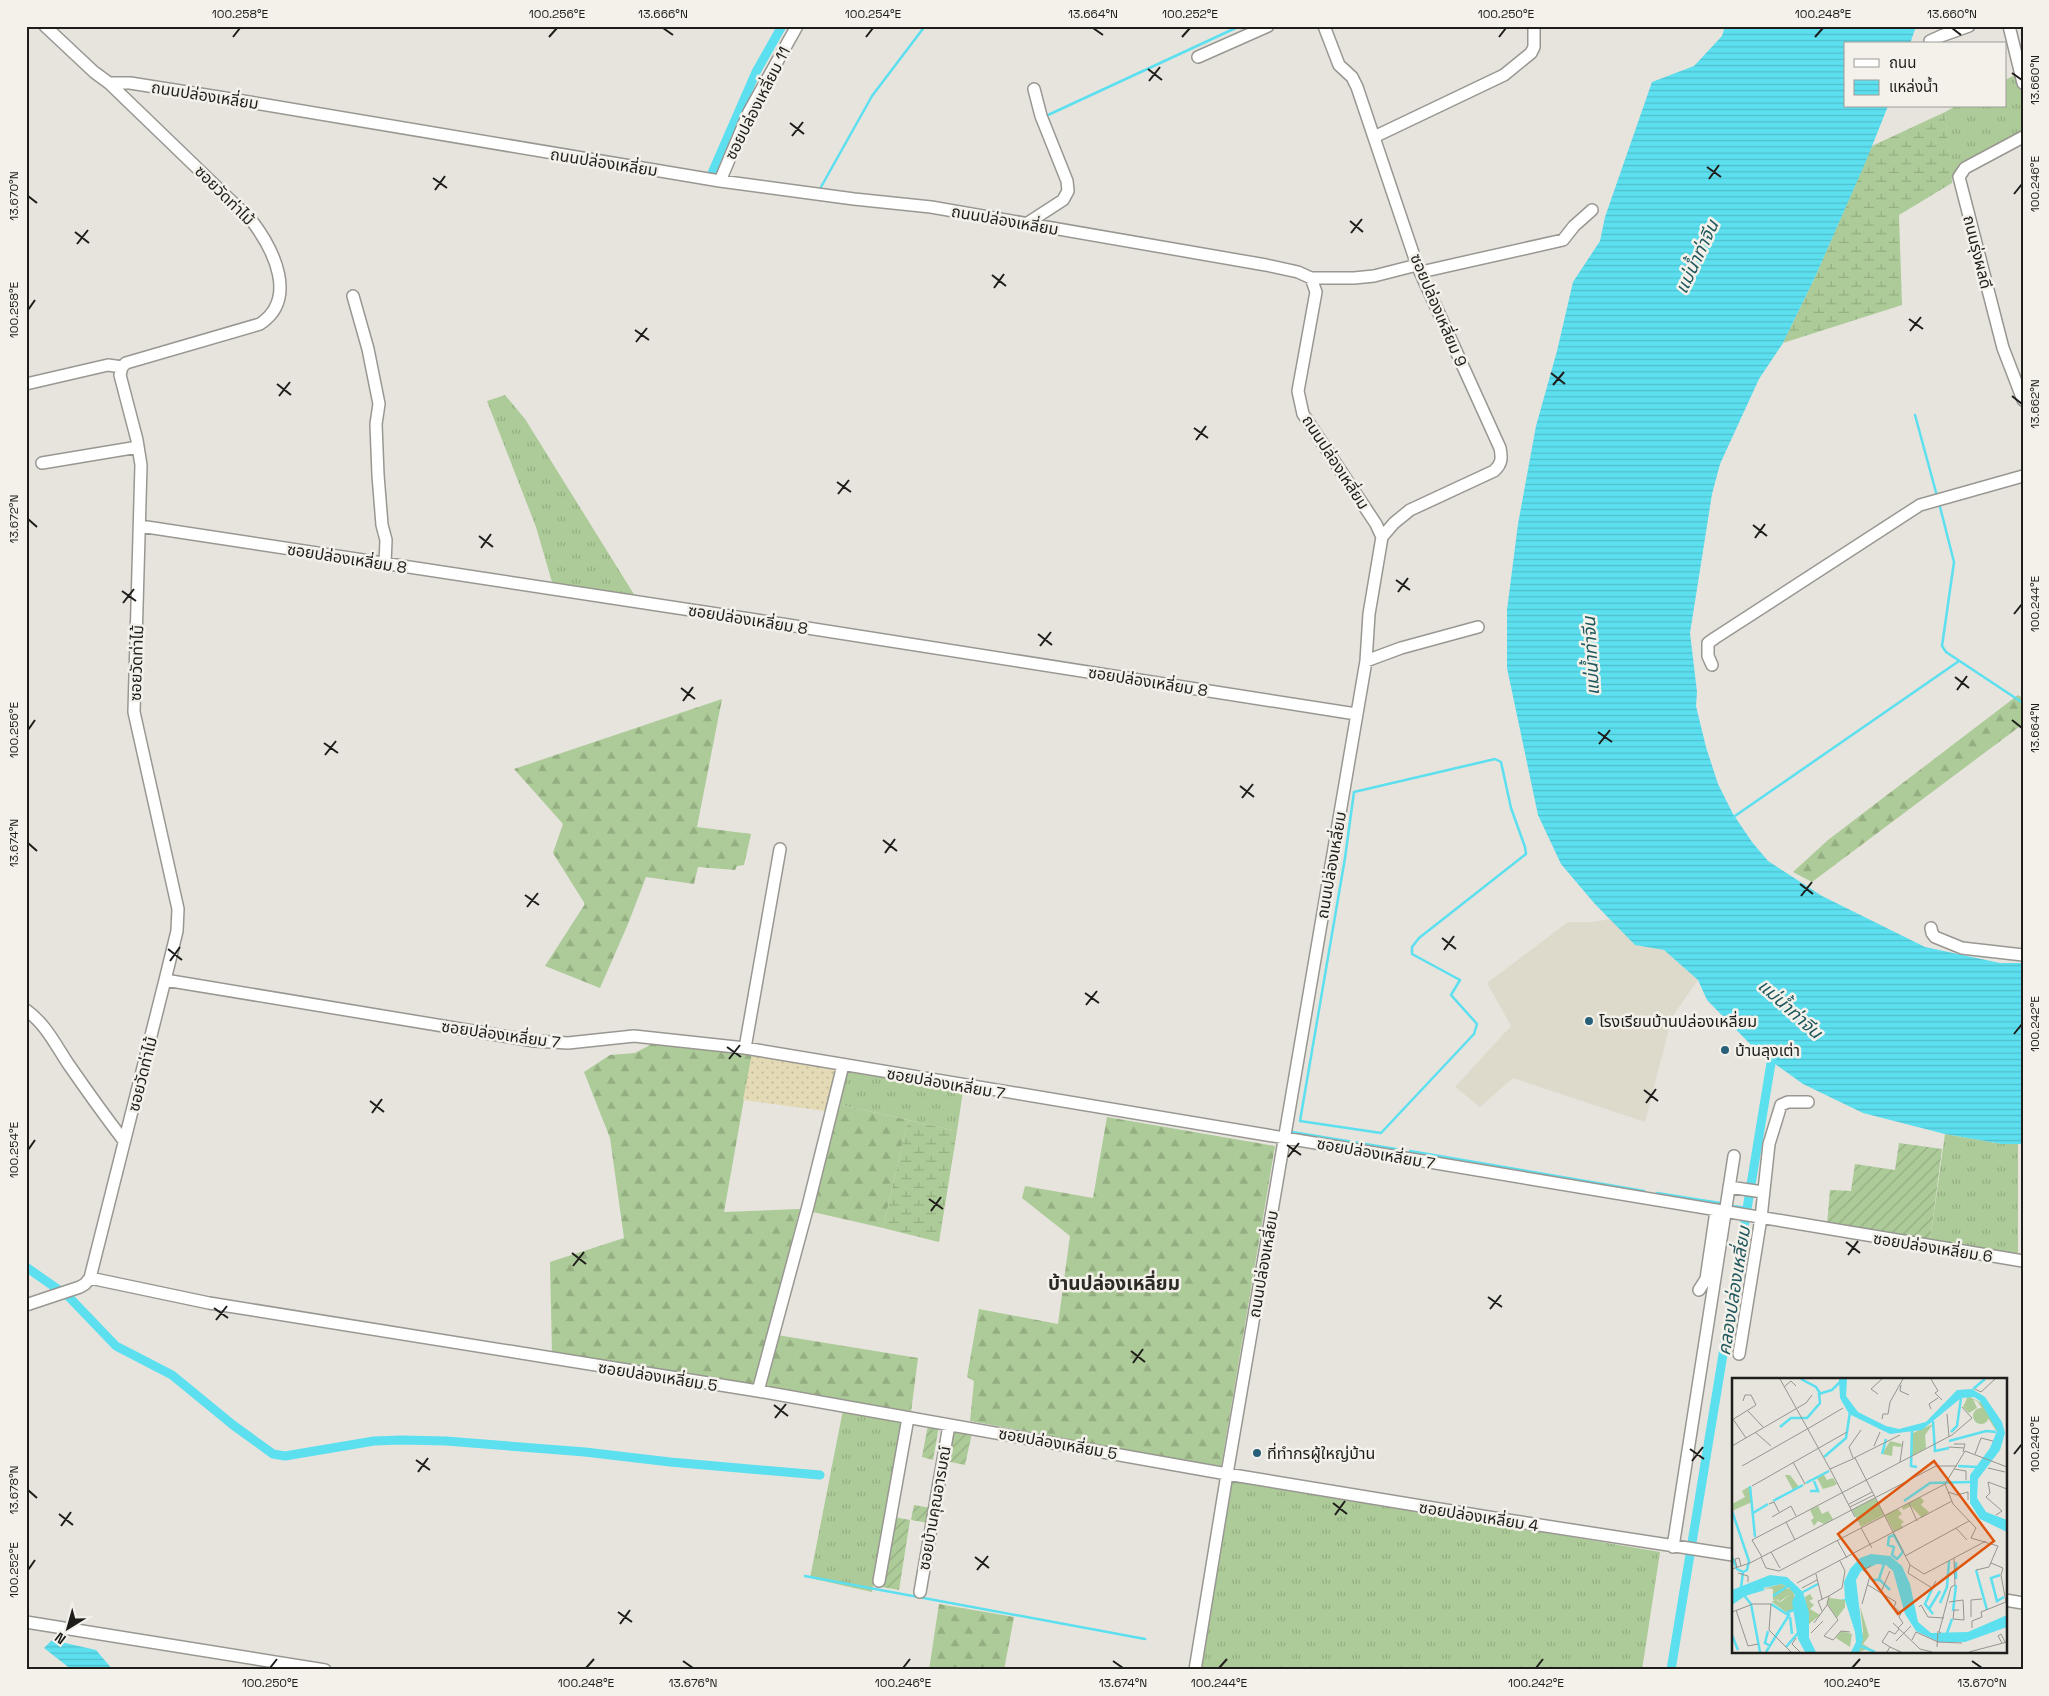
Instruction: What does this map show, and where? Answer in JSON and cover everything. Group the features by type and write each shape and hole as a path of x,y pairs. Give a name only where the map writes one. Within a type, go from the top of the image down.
{"street":[{"name":"ซอยวัดท่าไม้","path":"45,26 94,72 109,83 252,222 262,234 272,254 281,288 280,298 275,310 269,318 260,324 126,362 122,367 120,375 141,465 134,712 178,914 166,980 90,1278"},
{"name":"ซอยปล่องเหลี่ยม 11","path":"720,181 749,112 797,26"},
{"path":"1198,57 1268,26"},
{"name":"ซอยปล่องเหลี่ยม 9","path":"1324,26 1340,65 1357,86 1419,269 1500,448 1502,458 1499,466 1494,471 1410,510 1394,523 1382,537"},
{"path":"1374,137 1504,75 1531,54 1534,47 1534,26"},
{"path":"1930,41 1969,26"},
{"path":"2008,26 2023,83"},
{"name":"ถนนปล่องเหลี่ยม","path":"109,83 130,83 720,181 931,207 1266,265 1298,272 1311,278 1316,292 1298,391 1303,414 1376,524 1382,537 1369,614 1366,660 1226,1474 1196,1670"},
{"path":"1026,224 1063,200 1068,191 1067,181 1037,103 1034,88"},
{"name":"ถนนรุ่งผลดี","path":"2023,137 1965,168 1959,177 2002,348 2023,400"},
{"path":"1311,278 1374,276 1419,269 1563,240 1574,226 1592,210"},
{"path":"353,296 368,349 380,404 376,424 382,525 386,540 385,564"},
{"path":"26,384 108,365 122,367"},
{"path":"42,463 138,448"},
{"path":"1712,665 1708,656 1708,643 1920,505 2023,476"},
{"name":"ซอยปล่องเหลี่ยม 8","path":"140,526 1356,714"},
{"path":"1366,660 1478,627"},
{"path":"745,1048 780,849"},
{"path":"1932,928 1932,933 1939,940 1962,948 2023,955"},
{"name":"ซอยปล่องเหลี่ยม 7","path":"166,980 534,1041 568,1042 634,1036 745,1048 1725,1212"},
{"path":"26,1010 34,1016 50,1035 124,1141"},
{"path":"758,1392 808,1206 843,1065"},
{"path":"1739,1354 1759,1191 1769,1144 1780,1107 1788,1102 1808,1102"},
{"path":"1699,1290 1706,1279 1725,1212 1734,1188 1734,1156"},
{"path":"1734,1188 1759,1191"},
{"path":"1673,1547 1725,1212"},
{"name":"ซอยปล่องเหลี่ยม 6","path":"1725,1212 2023,1261"},
{"path":"26,1305 69,1291 85,1284 90,1278"},
{"name":"ซอยปล่องเหลี่ยม 5","path":"90,1278 208,1302 758,1392 1226,1474"},
{"path":"879,1581 908,1418"},
{"name":"ซอยบ้านคุณอารมณ์","path":"920,1592 949,1425"},
{"name":"ซอยปล่องเหลี่ยม 4","path":"1226,1474 1673,1547 1732,1555"},
{"path":"2006,1600 2023,1603"},
{"path":"26,1622 266,1659 325,1670"}],"shaded area":[{"name":"โรงเรียนบ้านปล่องเหลี่ยม","path":"1611,919 1635,945 1664,950 1698,980 1672,1017 1645,1122 1513,1078 1480,1107 1455,1087 1511,1026 1487,983 1568,922 1592,922"}],"green space":[{"path":"2017,74 2023,97 2023,134 1958,169 1951,179 1945,112 1952,108 2006,108 2006,80"},
{"path":"1945,112 1952,183 1899,215 1902,305 1783,343 1816,275 1872,146"},
{"path":"505,395 525,419 635,596 554,589 536,527 487,401"},
{"path":"2018,695 2023,698 2023,724 1812,882 1793,872 1828,840"},
{"path":"722,699 697,827 751,834 744,865 737,866 735,870 698,867 694,884 646,877 600,988 545,966 585,904 553,853 563,824 514,769"},
{"path":"654,1043 752,1054 724,1212 800,1209 754,1387 552,1355 550,1262 624,1238 610,1138 584,1072 610,1055 635,1053"},
{"path":"846,1071 963,1091 957,1131 837,1104"},
{"path":"837,1104 908,1120 883,1228 813,1212"},
{"path":"1107,1117 1275,1146 1221,1467 970,1421 974,1381 967,1377 979,1309 1058,1324 1070,1236 1022,1198 1025,1186 1093,1198"},
{"path":"908,1120 957,1131 939,1242 883,1228"},
{"path":"1945,1134 2002,1144 2018,1144 2018,1255 1930,1241"},
{"path":"1899,1143 1942,1149 1930,1241 1827,1225 1830,1190 1851,1191 1855,1164 1895,1170"},
{"path":"777,1335 918,1358 911,1412 765,1387"},
{"path":"843,1410 902,1422 872,1592 810,1578"},
{"path":"928,1425 939,1426 933,1460 922,1457"},
{"path":"951,1429 972,1433 965,1465 946,1461"},
{"path":"1237,1480 1660,1552 1642,1670 1201,1670 1231,1483"},
{"path":"914,1505 931,1508 928,1523 911,1520"},
{"path":"894,1517 910,1520 899,1590 882,1587"},
{"path":"939,1604 1014,1617 1004,1670 929,1670"}],"sand":[{"path":"752,1054 833,1066 836,1070 825,1111 743,1100"}],"water":[{"name":"แม่น้ำท่าจีน","path":"1725,26 1916,26 1911,42 1844,42 1844,108 1887,108 1816,275 1783,343 1759,379 1720,464 1712,494 1690,633 1697,692 1696,706 1706,747 1718,784 1733,814 1768,861 1822,896 1925,947 2000,963 2023,963 2023,1144 2002,1144 1945,1134 1863,1113 1803,1084 1757,1051 1707,1000 1698,980 1664,950 1635,945 1594,903 1561,864 1538,815 1507,668 1507,610 1518,524 1536,426 1557,351 1573,282 1600,241 1605,217 1652,82 1694,66 1722,36"},
{"path":"52,1640 96,1650 113,1670 72,1670 44,1648"}],"waterway":[{"path":"712,173 756,72 782,26"},
{"path":"821,187 872,96 925,26"},
{"path":"1048,115 1240,26"},
{"path":"1915,415 1937,496"},
{"path":"1939,503 1954,562 1942,646 1946,652 2023,703"},
{"path":"1732,818 1959,661"},
{"path":"1495,759 1501,762 1511,808 1526,854 1419,938 1412,947 1412,954 1460,980 1451,995 1477,1024 1474,1034 1381,1133 1300,1121 1345,858 1354,792 1495,759"},
{"name":"คลองปล่องเหลี่ยม","path":"1671,1670 1773,1051"},
{"path":"1292,1132 1396,1149"},
{"path":"1410,1151 1644,1191"},
{"path":"1657,1193 1720,1203"},
{"path":"1733,1206 1747,1208"},
{"path":"26,1267 69,1297 116,1346 172,1375 233,1425 273,1454 285,1456 374,1441 446,1441 585,1452 670,1462 820,1475"},
{"path":"805,1576 1145,1639"}],"place":[{"name":"โรงเรียนบ้านปล่องเหลี่ยม","path":"1589,1021"},
{"name":"บ้านลุงเต่า","path":"1725,1050"},
{"name":"ที่ทำกรผู้ใหญ่บ้าน","path":"1257,1453"}],"district":[{"name":"บ้านปล่องเหลี่ยม","path":"1114,1283"}]}
